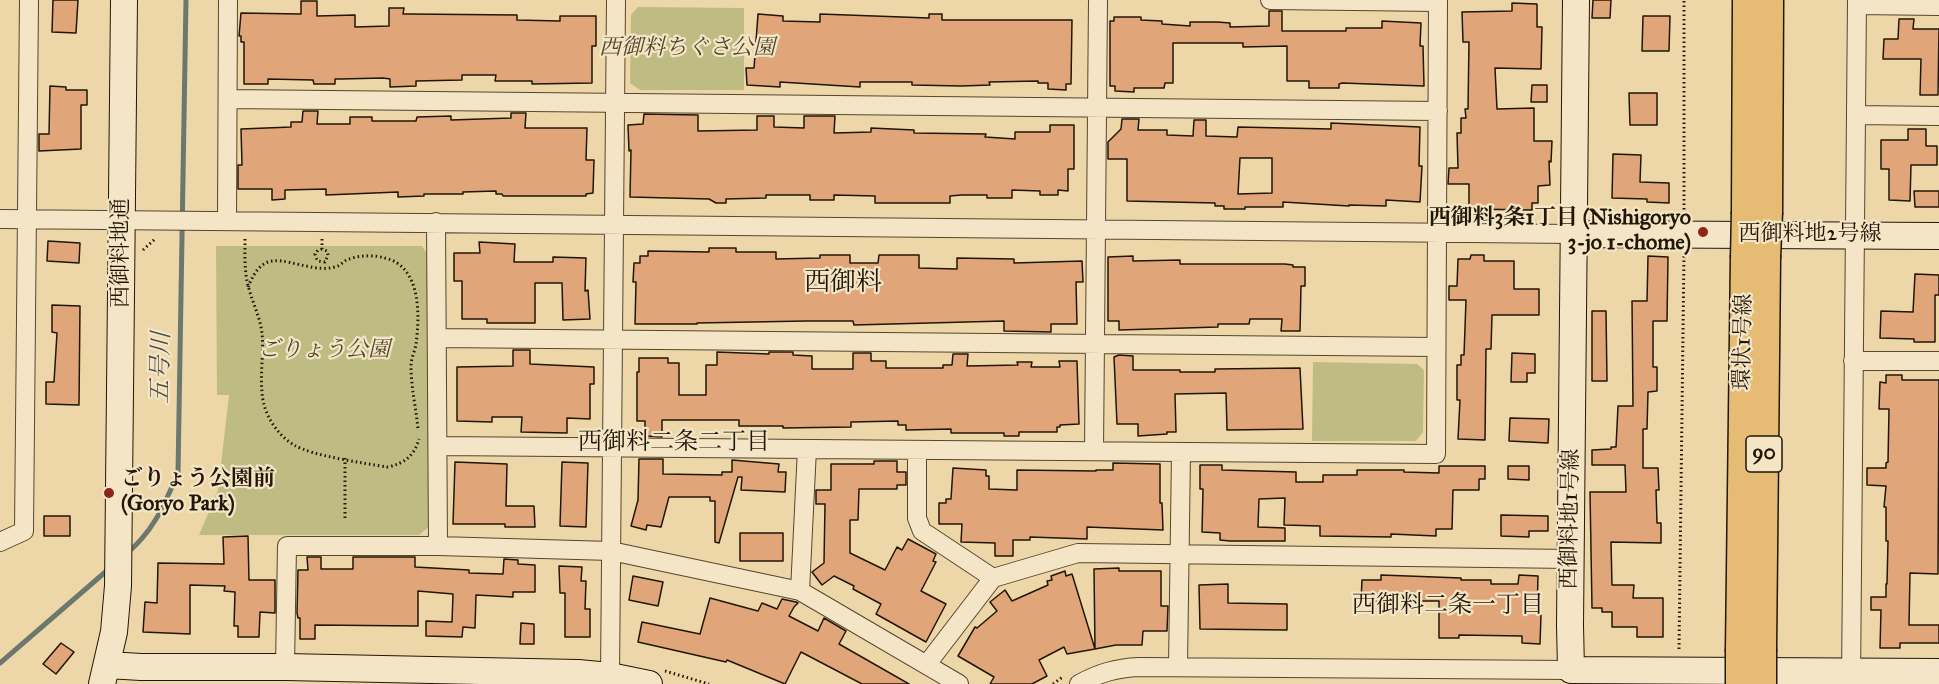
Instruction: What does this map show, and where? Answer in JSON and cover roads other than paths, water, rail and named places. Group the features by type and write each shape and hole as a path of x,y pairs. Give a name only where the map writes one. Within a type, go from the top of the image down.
{"main road":[{"name":"環状1号線","path":"1747,0 1757,212"},
{"name":"環状1号線","path":"1740,684 1751,649 1757,212 1769,0"},
{"name":"環状1号線","path":"1751,649 1762,684"}],"street":[{"path":"0,542 24,531 29,0"},
{"name":"西御料地通","path":"105,674 114,632 118,586 124,0"},
{"path":"227,221 228,0"},
{"path":"610,676 616,0"},
{"path":"1094,451 1098,0"},
{"path":"438,446 1436,454 1438,1 1270,0"},
{"name":"西御料地1号線","path":"1571,670 1576,0"},
{"path":"1851,677 1857,3 1939,6"},
{"path":"228,99 1438,111"},
{"path":"1856,115 1939,116"},
{"path":"0,219 1573,234"},
{"path":"436,222 438,546"},
{"name":"西御料地2号線","path":"1573,234 1687,247 1856,236 1939,236"},
{"path":"437,338 1436,346"},
{"path":"1853,361 1939,361"},
{"path":"800,591 807,449"},
{"path":"917,450 916,518 922,531 993,578"},
{"path":"1178,667 1181,452"},
{"path":"285,667 287,546 438,546 611,551 800,591 959,684"},
{"path":"927,664 993,578 1078,553 1572,559"},
{"path":"105,674 141,667 285,667 578,673 610,676 649,684"},
{"path":"1073,679 1119,668 1178,667 1571,670 1621,677 1851,677 1939,672"}],"waterway":[{"name":"五号川","path":"126,554 151,527 178,473 186,0"},
{"name":"五号川","path":"0,663 110,568"}],"place":[{"name":"西御料3条1丁目 (Nishigoryo 3-jo 1-chome)","path":"1703,232"},
{"name":"ごりょう公園前 (Goryo Park)","path":"109,493"}],"district":[{"name":"西御料","path":"843,284"},
{"name":"西御料二条二丁目","path":"674,443"},
{"name":"西御料二条一丁目","path":"1448,606"}],"park label":[{"name":"西御料ちぐさ公園","path":"687,49"},
{"name":"ごりょう公園","path":"324,351"}]}
